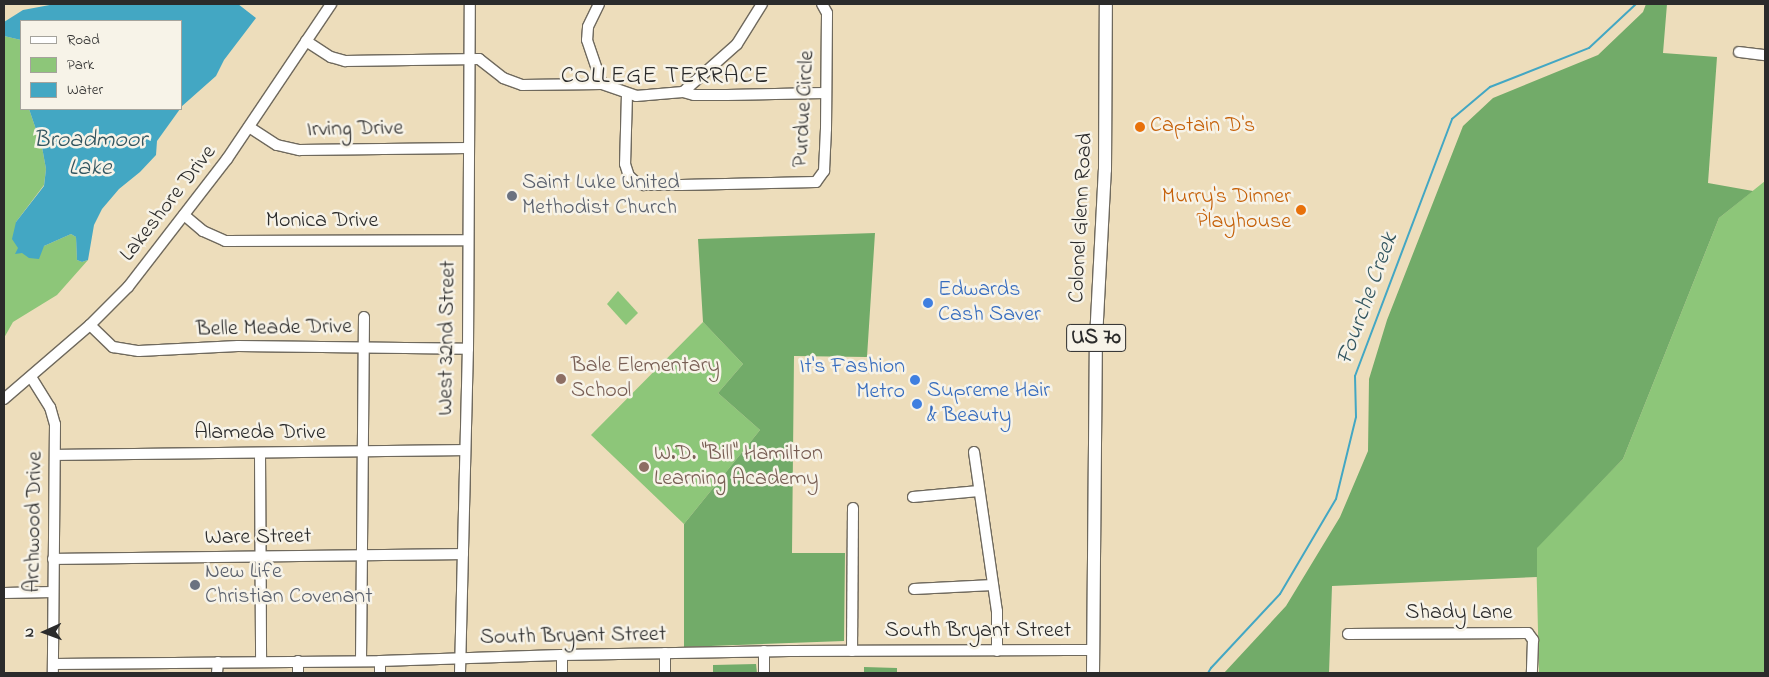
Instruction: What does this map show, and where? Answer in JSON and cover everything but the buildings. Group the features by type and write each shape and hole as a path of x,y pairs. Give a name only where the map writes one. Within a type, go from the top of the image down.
{"main road":[{"name":"Colonel Glenn Road","path":"1092,673 1096,339 1105,170 1106,4"}],"street":[{"name":"Lakeshore Drive","path":"4,399 90,325 128,287 249,127 331,4"},
{"name":"West 32nd Street","path":"460,673 468,349 468,59 470,4"},
{"path":"599,4 588,26 587,40 602,84"},
{"path":"683,92 737,44 762,4"},
{"name":"Purdue Circle","path":"627,94 625,153 629,176 636,182 643,185 681,185 816,182 824,171 827,13 822,4"},
{"path":"306,41 331,57 345,61 482,60 504,78 517,84 602,84 627,94 654,96 683,92 694,95 826,93"},
{"path":"1739,52 1765,55"},
{"name":"Irving Drive","path":"249,127 277,145 299,150 468,148"},
{"name":"Monica Drive","path":"184,215 203,231 225,240 468,240"},
{"path":"361,660 361,452 364,317"},
{"name":"Belle Meade Drive","path":"90,325 112,347 125,350 238,346 468,349"},
{"name":"Archwood Drive","path":"31,377 50,407 54,424 54,668"},
{"name":"Alameda Drive","path":"55,455 465,450"},
{"path":"974,452 997,611 997,651"},
{"path":"260,453 261,662"},
{"path":"913,496 979,491"},
{"path":"852,651 853,508"},
{"name":"Ware Street","path":"54,559 463,554"},
{"path":"914,589 993,585"},
{"path":"4,593 53,592"},
{"name":"Shady Lane","path":"1348,634 1528,633 1533,640 1532,673"},
{"name":"South Bryant Street","path":"54,668 135,668 218,662 380,661 562,654 1093,650"},
{"path":"764,652 764,673"},
{"path":"664,673 665,653"},
{"path":"562,654 562,673"},
{"path":"298,661 298,673"},
{"path":"380,661 380,673"},
{"path":"218,662 218,673"}],"green space":[{"path":"1646,4 1667,4 1663,53 1717,57 1708,183 1753,191 1719,218 1623,459 1537,548 1537,577 1332,586 1329,673 1224,673 1286,606 1340,517 1368,451 1369,379 1387,320 1463,126 1493,98 1598,55 1643,12"},
{"path":"4,36 20,40 20,110 29,110 42,147 46,169 44,185 16,222 22,252 44,246 71,234 76,237 77,260 82,262 88,260 57,295 13,322 4,338"},
{"path":"1765,181 1765,673 1539,673 1536,548 1623,459 1719,218"},
{"path":"875,233 867,357 794,356 792,553 845,553 844,641 684,647 684,524 760,430 718,393 743,364 703,322 698,239"},
{"path":"618,291 638,313 626,325 607,304"},
{"path":"703,322 743,364 718,393 760,430 684,524 591,435"},
{"path":"756,664 757,673 713,673 713,665"},
{"path":"864,667 897,668 897,673 864,673"}],"water":[{"name":"Broadmoor Lake","path":"55,4 238,4 256,18 224,60 216,76 182,106 182,20 20,20 20,40 4,36 4,22 23,10"},
{"name":"Broadmoor Lake","path":"29,110 179,110 157,141 156,155 140,172 119,189 102,209 94,225 88,260 82,262 77,260 76,237 71,234 44,246 39,259 29,258 22,253 15,254 18,248 12,239 16,222 44,186 46,169 42,147"}],"waterway":[{"name":"Fourche Creek","path":"1208,673 1280,594 1336,499 1356,417 1355,376 1452,119 1490,87 1589,48 1636,4"}],"place":[{"name":"Captain D's","path":"1140,127"},
{"name":"Saint Luke United Methodist Church","path":"512,196"},
{"name":"Murry's Dinner Playhouse","path":"1301,210"},
{"name":"Edwards Cash Saver","path":"928,303"},
{"name":"Bale Elementary School","path":"561,379"},
{"name":"It's Fashion Metro","path":"915,380"},
{"name":"Supreme Hair & Beauty","path":"917,404"},
{"name":"W.D. \"Bill\" Hamilton Learning Academy","path":"644,467"},
{"name":"New Life Christian Covenant","path":"195,585"}],"district":[{"name":"COLLEGE TERRACE","path":"665,77"}]}
